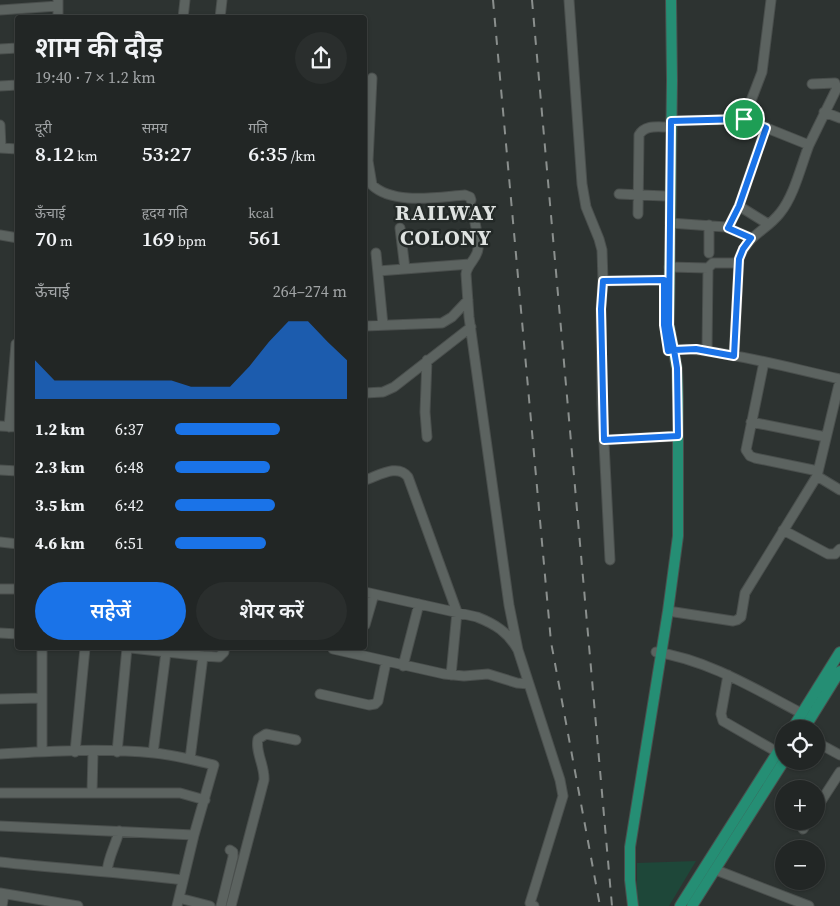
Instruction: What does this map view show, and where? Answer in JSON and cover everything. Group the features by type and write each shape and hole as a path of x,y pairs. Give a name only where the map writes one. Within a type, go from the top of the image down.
{"main road":[{"path":"626,906 622,880 624,847 658,653 668,611 678,536 669,325 670,222 666,0"},
{"path":"671,0 664,280 664,325 671,351"},
{"path":"633,906 630,880 630,847 671,550 675,436"},
{"path":"797,720 839,656"},
{"path":"810,720 840,671"},
{"path":"680,906 775,755"},
{"path":"692,906 778,770"}],"street":[{"path":"182,15 185,0"},
{"path":"220,15 222,0"},
{"path":"569,0 582,184 586,207 602,250 601,319 604,440 610,560"},
{"path":"744,119 762,72 771,0"},
{"path":"2,6 58,3"},
{"path":"0,49 15,48"},
{"path":"372,78 368,161 372,185 384,194 396,197 465,195 470,197 472,204 478,249 476,256 467,268 468,300 510,605 518,650 560,780 563,796 531,905"},
{"path":"734,356 739,263 743,249 751,238 780,214 788,202 809,145 835,93 836,85 832,82 812,84"},
{"path":"0,86 15,85"},
{"path":"824,112 840,118"},
{"path":"638,214 639,135 642,130 669,124 744,119 809,145"},
{"path":"0,125 1,148 15,149"},
{"path":"728,228 739,206 766,128"},
{"path":"619,194 665,196"},
{"path":"739,206 768,224"},
{"path":"670,222 728,228 751,238"},
{"path":"709,225 709,253"},
{"path":"400,228 405,269"},
{"path":"0,235 15,237"},
{"path":"376,253 383,325"},
{"path":"707,351 708,268 713,263 739,263"},
{"path":"378,271 470,264"},
{"path":"669,267 708,268"},
{"path":"603,281 664,280"},
{"path":"367,326 442,323 452,317 468,300"},
{"path":"367,393 389,390 471,326"},
{"path":"668,611 733,620 739,619 745,593 817,474 840,379 707,351 681,349 671,351"},
{"path":"427,360 425,412 427,437"},
{"path":"764,362 746,450 750,456 817,474 840,490"},
{"path":"9,427 15,366"},
{"path":"751,422 826,437"},
{"path":"604,440 675,436"},
{"path":"0,470 15,471"},
{"path":"367,479 398,470 405,472 408,476 457,612 451,675"},
{"path":"783,530 828,554 835,554 840,549"},
{"path":"0,542 15,544"},
{"path":"0,589 15,589"},
{"path":"367,609 369,593 477,617 492,622 512,639 518,650"},
{"path":"403,666 419,604"},
{"path":"0,633 15,634"},
{"path":"42,650 42,752"},
{"path":"74,752 85,650"},
{"path":"117,752 129,650"},
{"path":"154,650 166,652 186,651 203,656 219,657 224,650"},
{"path":"346,650 358,651 386,662 451,675 488,674 517,683 529,684"},
{"path":"152,753 166,652"},
{"path":"658,653 700,664 728,675 801,713"},
{"path":"190,759 203,656"},
{"path":"320,694 369,705 375,704 378,701 386,662"},
{"path":"728,675 721,714 723,721 775,751"},
{"path":"0,699 41,698"},
{"path":"231,906 264,780 264,768 257,743 258,739 266,734 296,740"},
{"path":"825,747 840,755"},
{"path":"0,754 42,752 152,753 214,765 194,835 178,902 210,906"},
{"path":"92,793 93,752"},
{"path":"825,795 840,772"},
{"path":"0,793 180,793 205,800"},
{"path":"0,826 194,835"},
{"path":"107,872 109,859 119,831"},
{"path":"221,906 233,857 233,852 230,850"},
{"path":"0,862 183,880"},
{"path":"716,870 809,906"},
{"path":"2,906 2,894 39,903 78,906"}],"green space":[{"path":"696,861 669,906 639,906 637,897 637,863"}],"railway":[{"path":"493,0 551,642 600,906"},
{"path":"532,0 612,906"}],"district":[{"name":"RAILWAY COLONY","path":"446,224"}],"route":[{"path":"744,119 671,121 669,325 674,350 668,351 664,325 664,280 603,281 601,309 604,440 678,436 677,368 674,350 696,349 734,356 739,259 751,238 728,228 739,206 766,128 744,119"}]}
